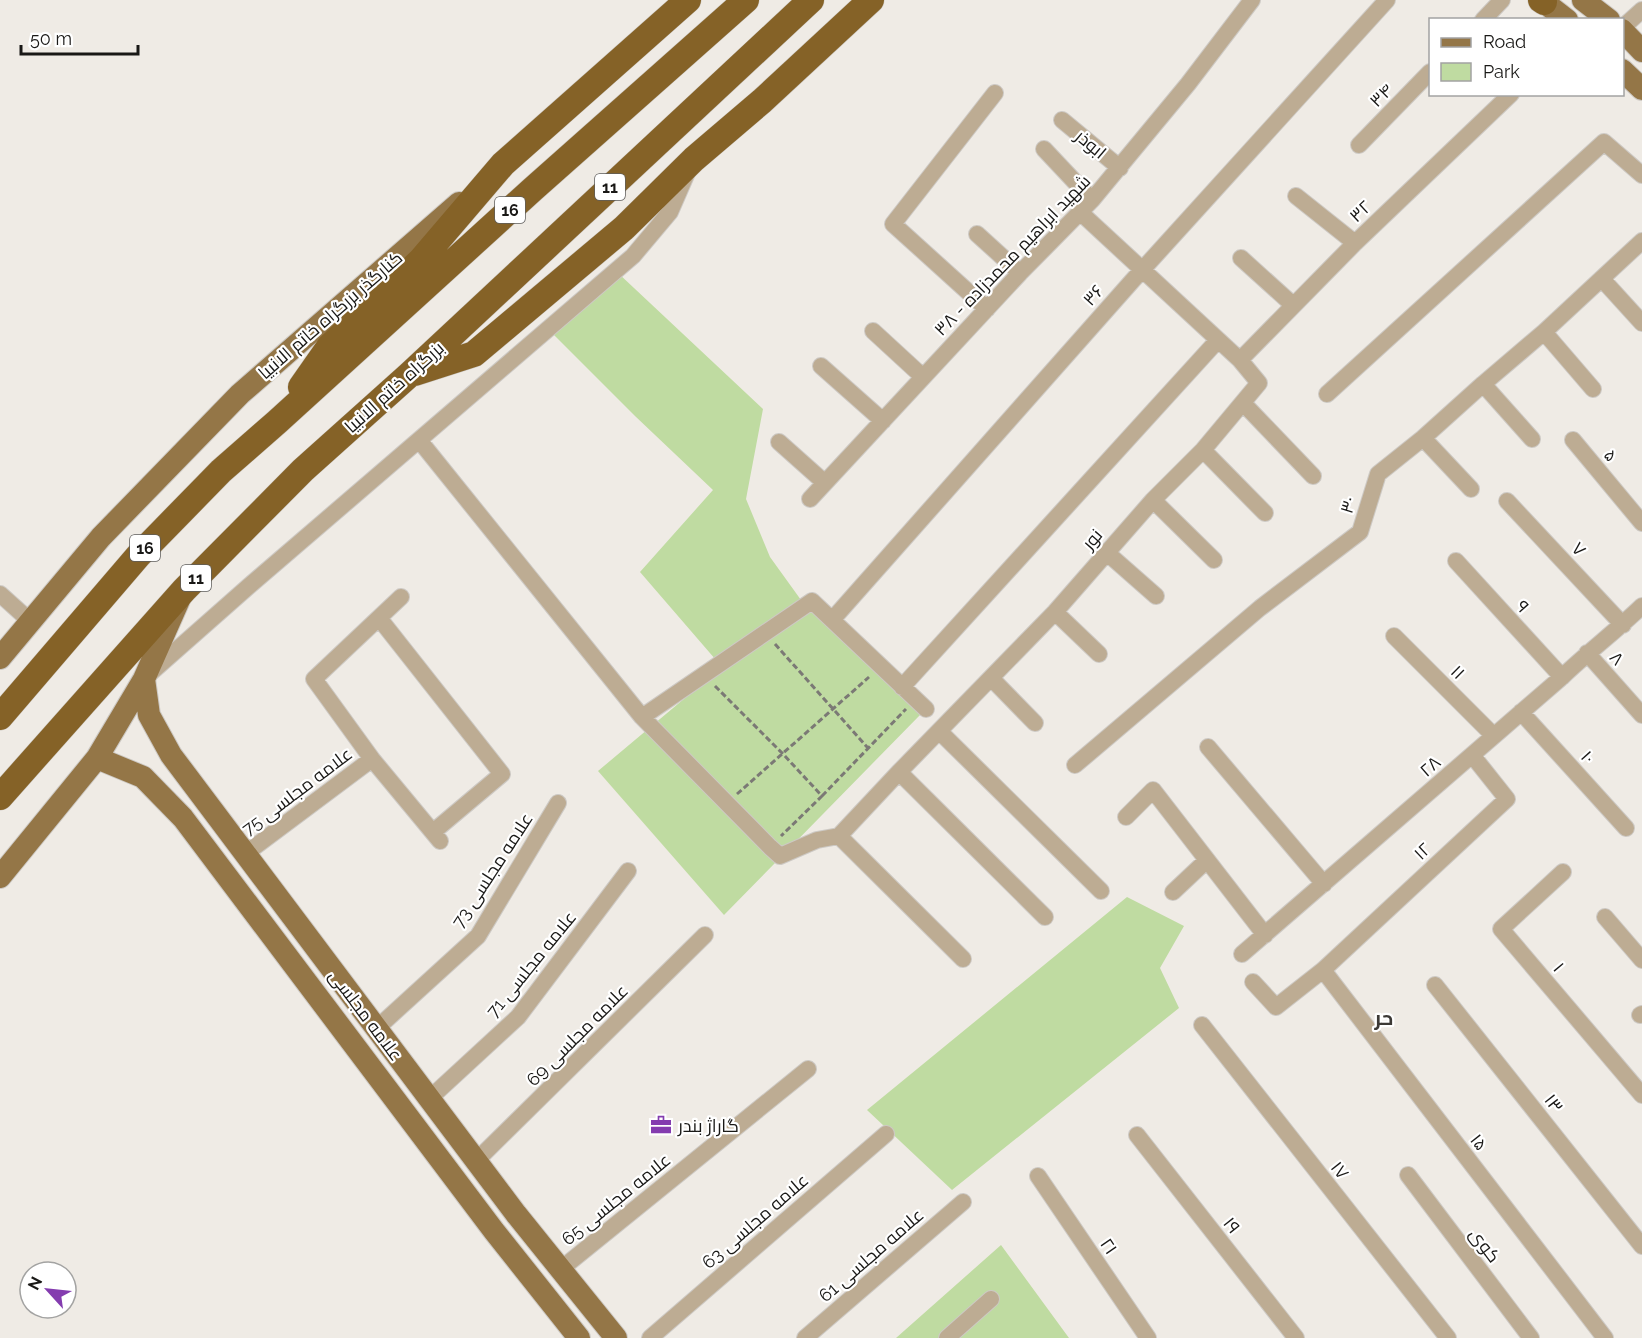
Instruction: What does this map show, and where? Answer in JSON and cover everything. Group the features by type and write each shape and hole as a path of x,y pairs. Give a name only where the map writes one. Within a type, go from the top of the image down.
{"highway":[{"name":"کنارگذر بزرگراه خاتم الانبیا","path":"503,164 688,0"},
{"name":"16","path":"0,717 138,556 221,471 746,0"},
{"name":"بزرگراه خاتم الانبیا","path":"0,797 184,590 303,470 409,375 811,0"},
{"path":"409,375 474,354 624,228 694,159 762,101 862,8 882,0"},
{"name":"16","path":"278,422 329,346 421,261 503,164"},
{"path":"0,709 26,685"}],"main road":[{"path":"1582,0 1606,18"},
{"path":"1542,1 1564,18"},
{"path":"1624,30 1642,51"},
{"path":"1624,71 1642,89"},
{"name":"کنارگذر بزرگراه خاتم الانبیا","path":"0,658 101,537 240,394 503,164"},
{"path":"0,877 97,758 144,679 184,590"},
{"name":"علامه مجلسی","path":"144,679 149,715 171,755 516,1214 616,1338"},
{"name":"علامه مجلسی","path":"97,758 143,777 183,818 494,1231 579,1338"},
{"path":"196,835 198,820 209,815 218,819"},
{"path":"494,1231 516,1214"}],"street":[{"name":"شهید ابراهیم محمدزاده - ۳۸","path":"810,499 1020,273 1081,213 1188,84 1252,0"},
{"name":"۳۶","path":"832,620 1142,269 1387,0"},
{"path":"1485,18 1502,0"},
{"path":"1624,28 1642,10"},
{"name":"۳۴","path":"1359,145 1429,74"},
{"path":"987,309 893,224 995,93"},
{"name":"۳۲","path":"1240,360 1355,243 1509,96"},
{"name":"ابوذر","path":"1062,120 1120,168"},
{"path":"1327,394 1604,142 1642,175"},
{"path":"1044,149 1092,200"},
{"path":"144,679 633,256 670,212 694,159"},
{"path":"1296,196 1355,243"},
{"name":"نور","path":"839,836 1055,612 1153,500 1203,450 1259,383 1240,360 1081,213"},
{"path":"977,234 1020,273"},
{"name":"۳۰","path":"1075,765 1260,608 1360,532 1378,474 1424,438 1544,332 1642,241"},
{"path":"1240,258 1293,305"},
{"path":"1602,279 1642,323"},
{"path":"873,331 923,377"},
{"path":"1544,332 1593,388"},
{"path":"902,687 1218,340"},
{"path":"821,366 883,421"},
{"path":"1483,384 1532,439"},
{"path":"1243,403 1313,476"},
{"path":"1424,438 1471,489"},
{"path":"419,440 642,717 770,847 780,856 817,840 839,836 963,959"},
{"name":"۵","path":"1573,440 1642,523"},
{"path":"778,442 825,483"},
{"path":"1203,450 1265,513"},
{"path":"1153,500 1214,560"},
{"name":"۷","path":"1507,501 1623,625"},
{"path":"1106,552 1156,596"},
{"name":"۹","path":"1456,561 1562,677"},
{"path":"0,594 30,621"},
{"path":"379,618 502,774 437,836 372,759 314,680 400,597"},
{"path":"642,717 812,601 920,704"},
{"name":"۲۸","path":"1242,954 1587,653 1623,625 1642,606"},
{"path":"1055,612 1099,654"},
{"name":"۱۱","path":"1394,636 1494,736"},
{"name":"۸","path":"1587,653 1642,715"},
{"path":"991,678 1035,723"},
{"name":"۱۰","path":"1521,712 1626,828"},
{"path":"940,732 1101,891"},
{"path":"1208,747 1324,884"},
{"name":"۱۲","path":"1323,970 1507,799 1472,755"},
{"name":"علامه مجلسی 75","path":"245,854 372,759"},
{"path":"899,772 1045,917"},
{"path":"1126,817 1153,790 1265,935"},
{"name":"علامه مجلسی 73","path":"376,1029 478,936 558,803"},
{"path":"1173,892 1207,860"},
{"name":"علامه مجلسی 71","path":"429,1099 518,1017 628,871"},
{"name":"۱","path":"1563,872 1501,929 1642,1095"},
{"path":"1605,917 1639,949"},
{"name":"علامه مجلسی 69","path":"476,1161 705,936"},
{"path":"1253,982 1276,1007 1323,970"},
{"name":"۱۵","path":"1323,970 1605,1338"},
{"name":"۱۳","path":"1435,985 1642,1246"},
{"name":"۱۷","path":"1202,1025 1448,1338"},
{"name":"علامه مجلسی 65","path":"561,1269 808,1069"},
{"name":"علامه مجلسی 63","path":"650,1338 886,1134"},
{"name":"۱۹","path":"1137,1135 1296,1338"},
{"name":"کوی","path":"1408,1175 1531,1338"},
{"name":"۲۱","path":"1038,1176 1148,1338"},
{"name":"علامه مجلسی 61","path":"805,1338 963,1202"},
{"path":"947,1338 991,1299"}],"path":[{"path":"765,633 868,748"},
{"path":"727,804 880,666"},
{"path":"704,675 822,796"},
{"path":"770,847 868,748 920,704"}],"green space":[{"path":"618,273 763,409 746,499 770,557 801,600 920,715 724,915 598,771 722,667 640,572 713,490 551,332"},
{"path":"1127,897 1184,926 1160,968 1179,1008 952,1190 867,1110"},
{"path":"1001,1245 1069,1338 896,1338"}],"place":[{"name":"گاراژ بندر","path":"661,1125"}],"district":[{"name":"حر","path":"1384,1018"}]}
